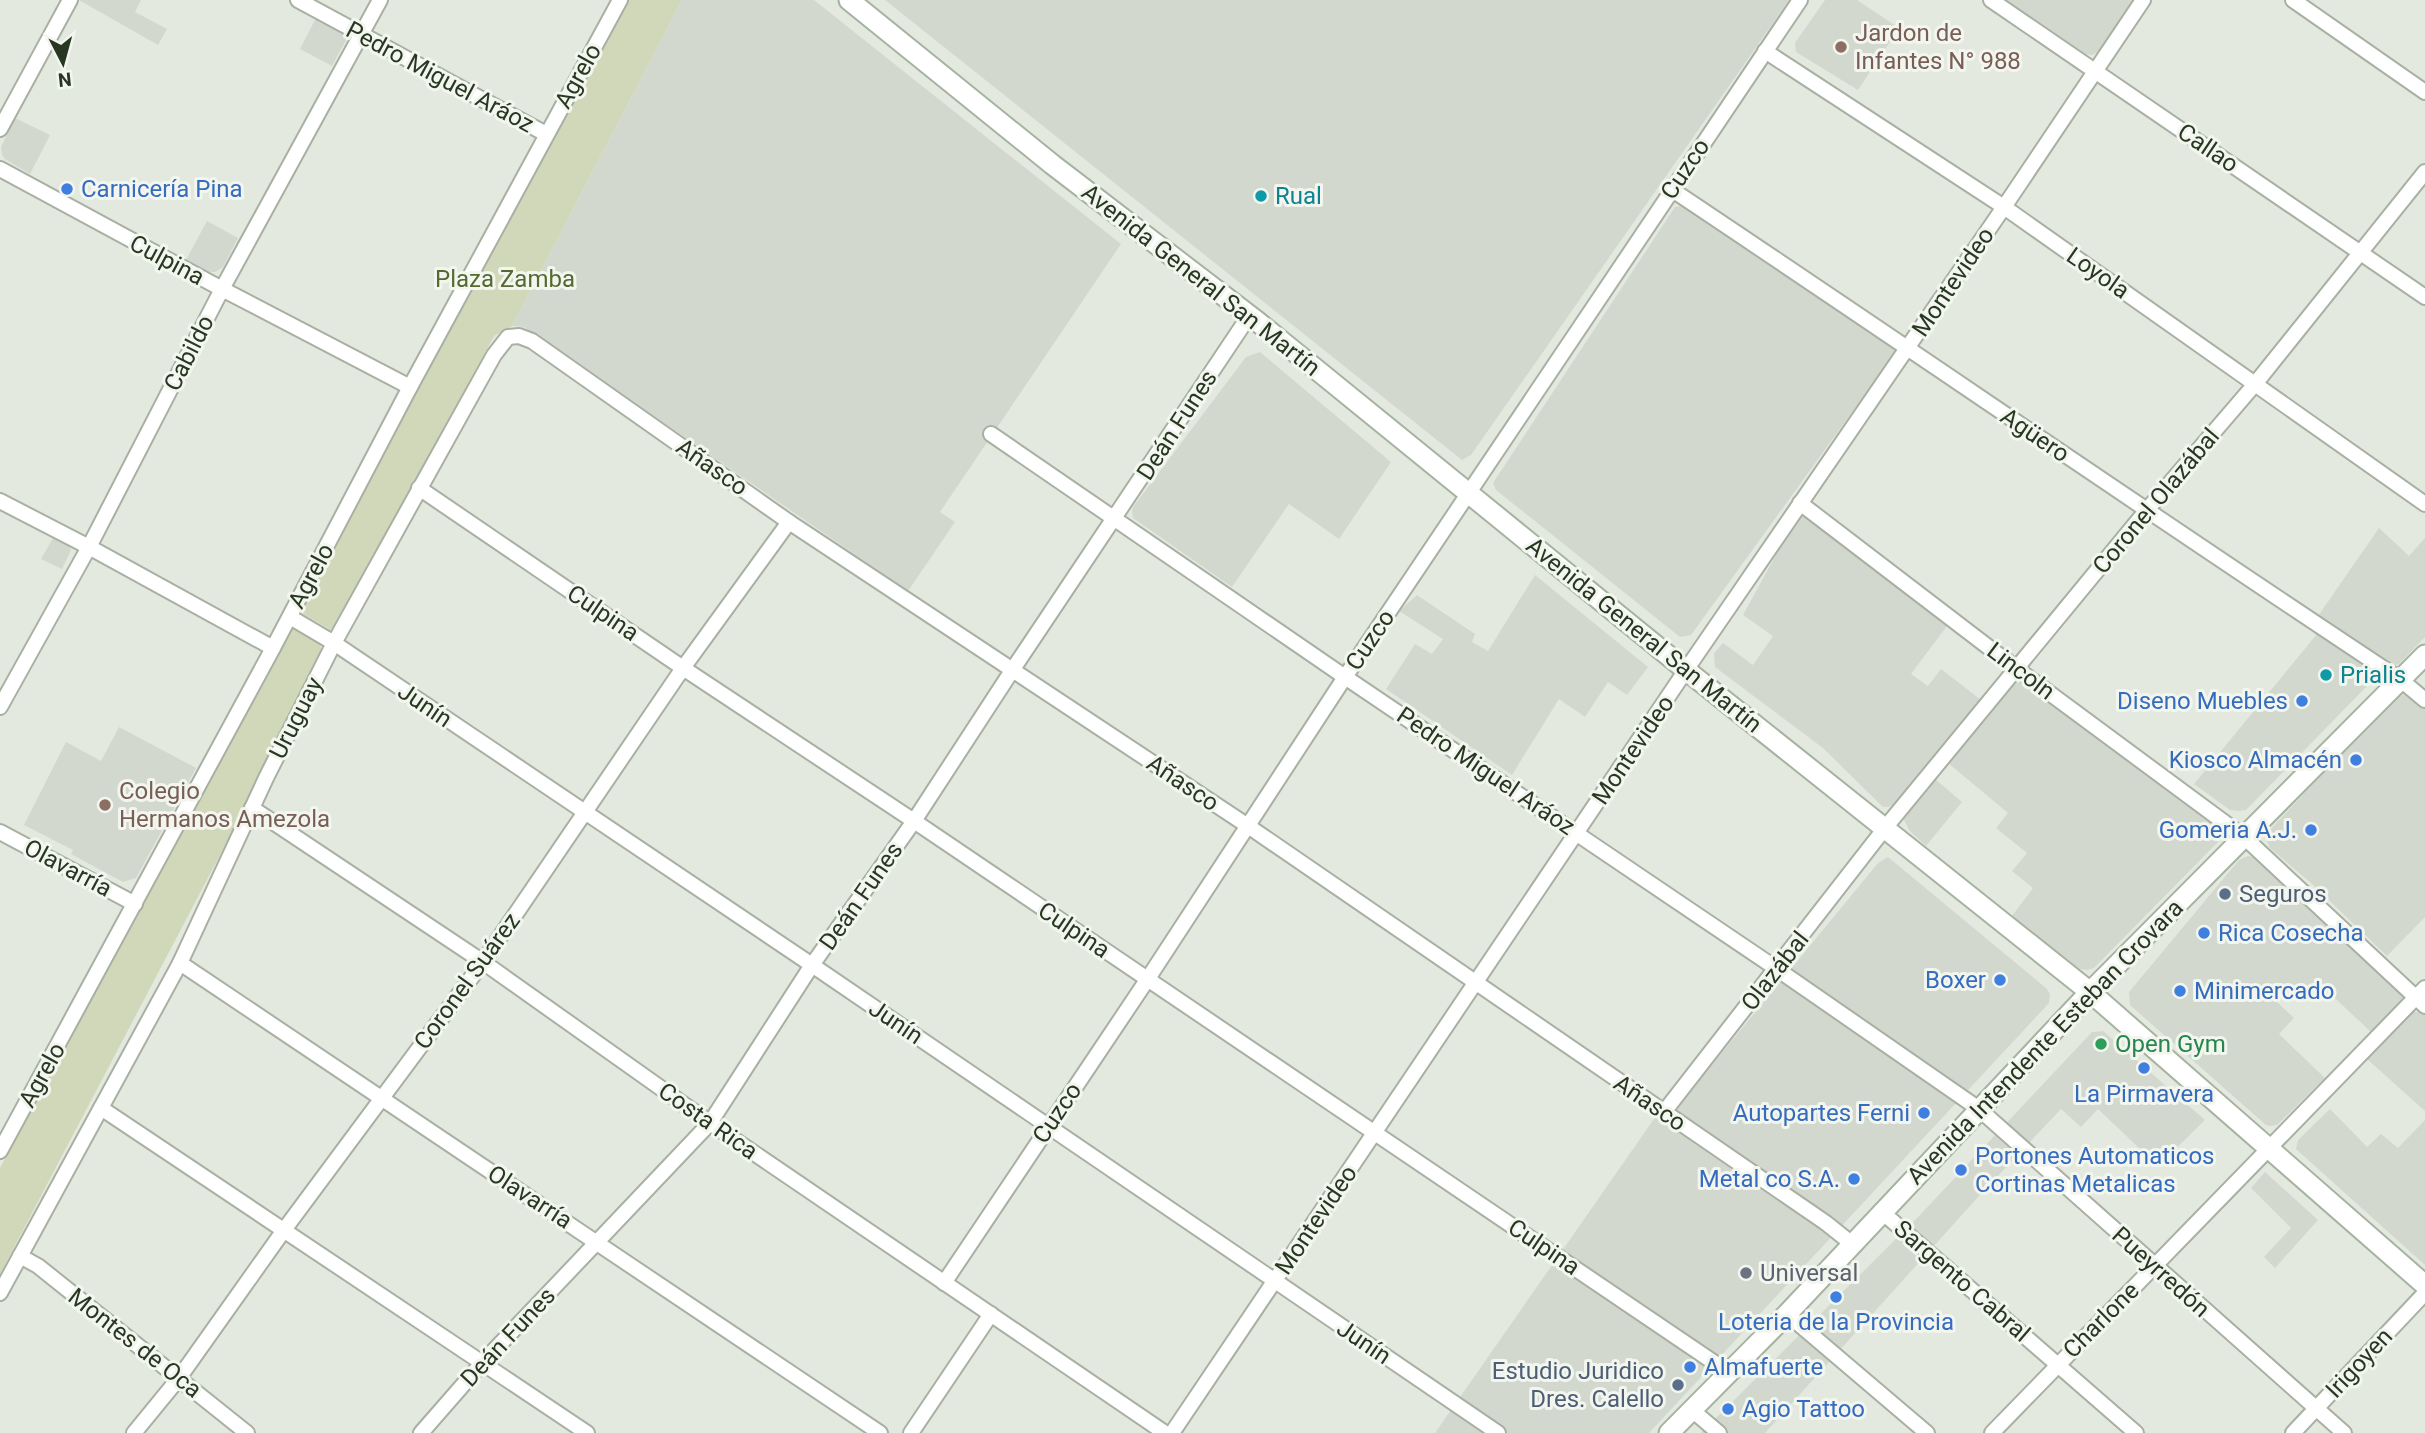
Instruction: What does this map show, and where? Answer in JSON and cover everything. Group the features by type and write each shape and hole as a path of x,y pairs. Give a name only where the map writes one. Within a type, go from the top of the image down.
{"street":[{"path":"0,129 70,0"},
{"name":"Pedro Miguel Aráoz","path":"298,0 546,134"},
{"name":"Cabildo","path":"0,707 89,547 222,289 380,0"},
{"name":"Agrelo","path":"0,1152 620,0"},
{"name":"Avenida General San Martín","path":"849,0 1053,165 1249,316 1686,670 2090,992 2425,1285"},
{"name":"Cuzco","path":"944,1283 1345,677 1800,0"},
{"name":"Callao","path":"1991,0 2425,297"},
{"name":"Montevideo","path":"1172,1433 1686,670 2143,0"},
{"path":"2292,0 2425,92"},
{"name":"Loyola","path":"1765,51 2004,207 2425,504"},
{"name":"Culpina","path":"0,169 410,387"},
{"name":"Coronel Olazábal","path":"1885,828 2146,511 2255,384 2425,172"},
{"name":"Agüero","path":"1671,190 2401,680 2425,700"},
{"name":"Deán Funes","path":"421,1433 483,1362 710,1123 812,965 914,821 1249,316"},
{"name":"Añasco","path":"508,337 519,335 533,341 789,522 1248,826 1474,984 1826,1223 1851,1243"},
{"name":"Uruguay","path":"0,1293 180,963 252,808 334,643 494,355 508,337"},
{"name":"Pedro Miguel Aráoz","path":"991,434 1979,1109"},
{"name":"Culpina","path":"419,488 1728,1372"},
{"path":"0,501 273,648"},
{"name":"Lincoln","path":"1800,503 2017,669 2244,837 2422,997"},
{"name":"Coronel Suárez","path":"134,1433 179,1378 284,1230 483,962 683,668 789,522"},
{"name":"Junín","path":"290,617 334,643 812,965 1498,1433"},
{"name":"Avenida Intendente Esteban Crovara","path":"1669,1433 1787,1314 2090,992 2425,655"},
{"name":"Costa Rica","path":"252,808 483,962 710,1123 1164,1433"},
{"name":"Olazábal","path":"1664,1112 1885,828"},
{"name":"Olavarría","path":"0,832 135,904"},
{"name":"Olavarría","path":"180,963 880,1433"},
{"name":"Charlone","path":"1992,1433 2270,1148 2422,997"},
{"path":"101,1108 587,1433"},
{"name":"Pueyrredón","path":"1979,1109 2344,1433"},
{"name":"Sargento Cabral","path":"1882,1212 2136,1433"},
{"name":"Montes de Oca","path":"20,1256 38,1266 247,1433"},
{"name":"Irigoyen","path":"2292,1433 2425,1293"},
{"path":"911,1433 991,1314"},
{"path":"1787,1314 1927,1433"},
{"path":"1692,1410 1719,1433"}],"shaded area":[{"path":"79,0 141,0 135,12 167,29 158,45"},
{"path":"682,0 814,0 1121,244 940,512 955,522 908,591 524,327 512,326"},
{"path":"885,0 1789,0 1471,455 1462,460"},
{"name":"Jardon de Infantes N° 988","path":"1825,0 1857,0 1899,28 1858,90 1796,52 1795,43"},
{"path":"2006,0 2134,0 2100,51 2092,55 2085,54"},
{"path":"317,16 346,34 346,40 332,66 300,49"},
{"path":"15,118 50,135 30,174 2,155 1,147"},
{"path":"1685,205 1891,344 1894,354 1691,635 1680,637 1496,490 1493,483 1675,207"},
{"path":"207,221 238,238 223,267 215,272 209,272 186,260"},
{"path":"1260,352 1391,462 1339,539 1289,504 1232,587 1133,518 1132,512 1133,507 1246,357"},
{"path":"1804,516 1813,518 1950,622 1911,674 1928,686 1941,669 1981,700 1894,805 1889,807 1883,807 1823,748 1715,667 1714,653 1723,643 1753,665 1773,636 1743,615 1795,520"},
{"path":"2379,528 2409,556 2425,538 2425,637 2394,666 2387,666 2316,619"},
{"path":"56,533 66,539 71,550 62,569 41,559"},
{"path":"1535,575 1648,667 1627,695 1608,682 1585,717 1559,699 1512,775 1386,689 1415,644 1432,654 1443,639 1399,611 1417,595 1475,634 1472,642 1488,651"},
{"path":"2317,634 2368,667 2371,678 2368,685 2246,810 2230,810 2194,784"},
{"path":"2024,682 2218,826 2222,833 2217,843 2094,968 2087,970 2079,969 2012,916 2033,888 2012,871 2027,853 1996,828 2008,813 1948,763 2010,688"},
{"path":"2405,694 2425,705 2425,917 2387,956 2270,848 2266,838 2268,832 2327,769 2398,696"},
{"name":"Colegio Hermanos Amezola","path":"119,727 196,768 136,878 123,882 71,854 73,850 24,825 66,742 101,761"},
{"path":"1935,779 1962,802 1926,846 1909,830 1904,820 1905,815"},
{"path":"2248,856 2255,857 2293,889 2402,992 2403,997 2401,1003 2371,1032 2321,985 2306,1001 2290,986 2276,1001 2294,1018 2279,1034 2325,1078 2277,1125 2271,1126 2266,1125 2130,1005 2129,992 2239,860"},
{"path":"1888,857 2046,988 2050,994 2049,1003 1649,1433 1435,1433 1656,1116 1667,1124 1687,1095 1878,863"},
{"path":"2425,1012 2425,1111 2366,1058 2410,1013"},
{"path":"2103,1031 2205,1120 2158,1166 2098,1109 2081,1127 2061,1109 1765,1433 1701,1433 1919,1216 2092,1032"},
{"path":"2330,1109 2367,1147 2381,1134 2398,1148 2425,1120 2425,1265 2296,1149 2298,1140"},
{"path":"2265,1172 2318,1220 2275,1268 2264,1257 2291,1228 2251,1188"}],"green space":[{"name":"Plaza Zamba","path":"624,0 682,0 512,326 494,336 334,632 302,613 465,295"},
{"path":"292,624 320,640 321,650 241,815 0,1274 0,1168"}],"place":[{"name":"Jardon de Infantes N° 988","path":"1841,47"},
{"name":"Carnicería Pina","path":"67,189"},
{"name":"Rual","path":"1261,196"},
{"name":"Prialis","path":"2326,675"},
{"name":"Diseno Muebles","path":"2302,701"},
{"name":"Kiosco Almacén","path":"2356,760"},
{"name":"Colegio Hermanos Amezola","path":"105,805"},
{"name":"Gomeria A.J.","path":"2311,830"},
{"name":"Seguros","path":"2225,894"},
{"name":"Rica Cosecha","path":"2204,933"},
{"name":"Boxer","path":"2000,980"},
{"name":"Minimercado","path":"2180,991"},
{"name":"Open Gym","path":"2101,1044"},
{"name":"La Pirmavera","path":"2144,1068"},
{"name":"Autopartes Ferni","path":"1924,1113"},
{"name":"Portones Automaticos Cortinas Metalicas","path":"1961,1170"},
{"name":"Metal co S.A.","path":"1854,1179"},
{"name":"Universal","path":"1746,1273"},
{"name":"Loteria de la Provincia","path":"1836,1297"},
{"name":"Almafuerte","path":"1690,1367"},
{"name":"Estudio Juridico Dres. Calello","path":"1678,1385"},
{"name":"Agio Tattoo","path":"1728,1409"}]}
